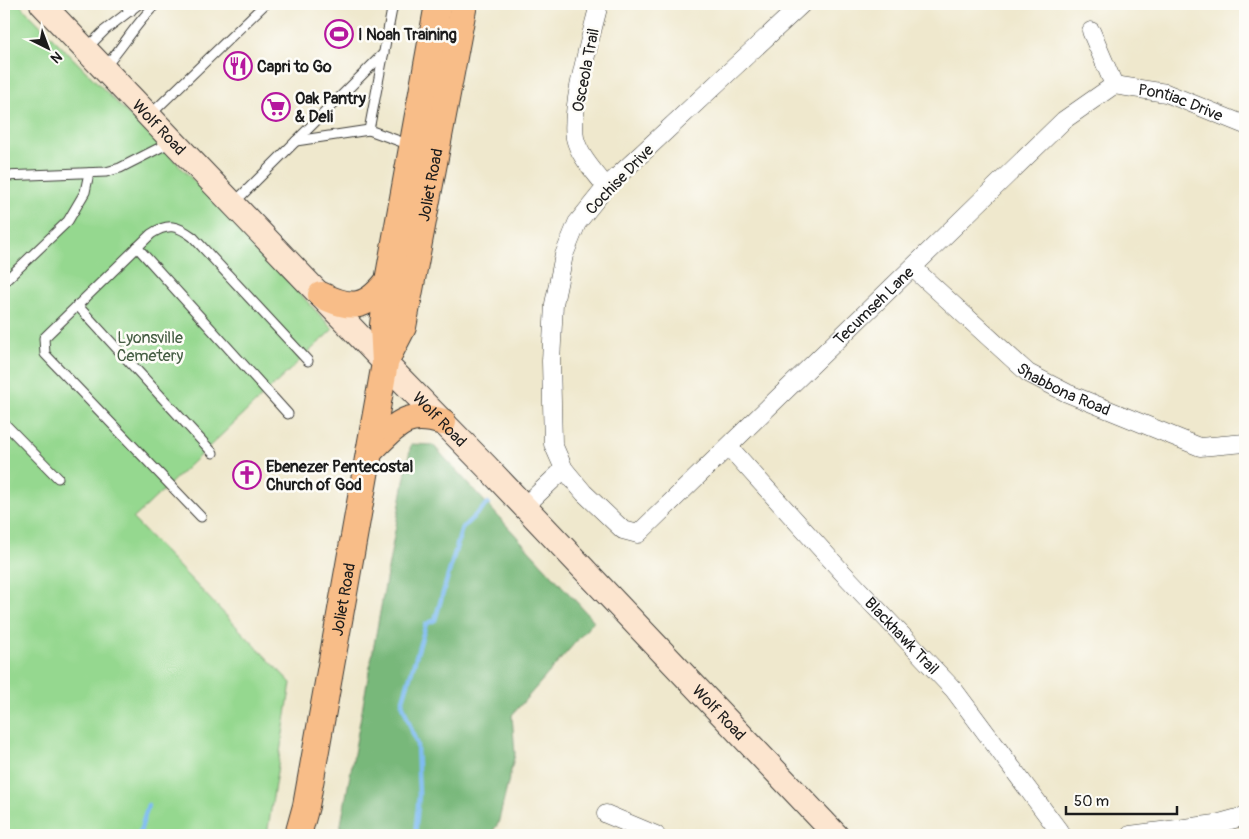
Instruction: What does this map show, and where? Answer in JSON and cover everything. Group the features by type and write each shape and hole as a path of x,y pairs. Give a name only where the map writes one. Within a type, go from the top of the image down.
{"main road":[{"name":"Joliet Road","path":"298,835 306,806 385,363 383,325 388,281 438,4"},
{"name":"Joliet Road","path":"385,363 403,327 464,4"},
{"path":"321,295 343,305 358,305 372,299 388,281"},
{"path":"369,452 404,421 417,416 443,422"}],"street":[{"name":"Osceola Trail","path":"599,4 575,111 576,138 585,159 606,187"},
{"name":"Cochise Drive","path":"638,534 623,530 564,469 553,444 551,361 554,304 564,255 577,223 606,187 802,4"},
{"name":"Wolf Road","path":"51,9 149,116 385,363 525,506 836,835"},
{"path":"1091,31 1114,84"},
{"name":"Pontiac Drive","path":"1114,84 1166,93 1245,125"},
{"name":"Tecumseh Lane","path":"638,534 1064,120 1114,84"},
{"name":"Shabbona Road","path":"913,268 1028,373 1067,393 1200,447 1245,443"},
{"name":"Blackhawk Trail","path":"729,447 842,572 954,690 1062,835"},
{"path":"525,506 564,469"},
{"path":"606,814 656,835"},
{"path":"1130,835 1216,824 1245,816"}],"lane":[{"path":"124,4 132,11"},
{"path":"86,49 105,30 139,4"},
{"path":"104,68 127,43 138,23 156,4"},
{"path":"149,116 265,4"},
{"path":"369,130 393,4"},
{"path":"234,204 384,53"},
{"path":"296,141 369,130 412,146"},
{"path":"4,176 106,172 120,168 174,141"},
{"path":"4,282 68,221 85,192 89,173"},
{"path":"201,517 45,354 44,338 137,247 162,227 177,226 184,230 308,361"},
{"path":"137,247 288,414"},
{"path":"77,305 213,453"},
{"path":"4,423 58,478"}],"green space":[{"name":"Lyonsville Cemetery","path":"4,4 19,4 178,164 333,329 133,519 291,683 267,835 4,835"},
{"path":"411,444 433,445 594,621 512,715 515,754 498,824 490,835 339,835"}],"waterway":[{"path":"415,835 419,795 417,745 402,703 426,624 435,620 462,528 488,503"},
{"path":"139,835 148,805"}],"place":[{"name":"I Noah Training","path":"339,34"},
{"name":"Capri to Go","path":"238,66"},
{"name":"Oak Pantry & Deli","path":"276,107"},
{"name":"Ebenezer Pentecostal Church of God","path":"247,475"}]}
